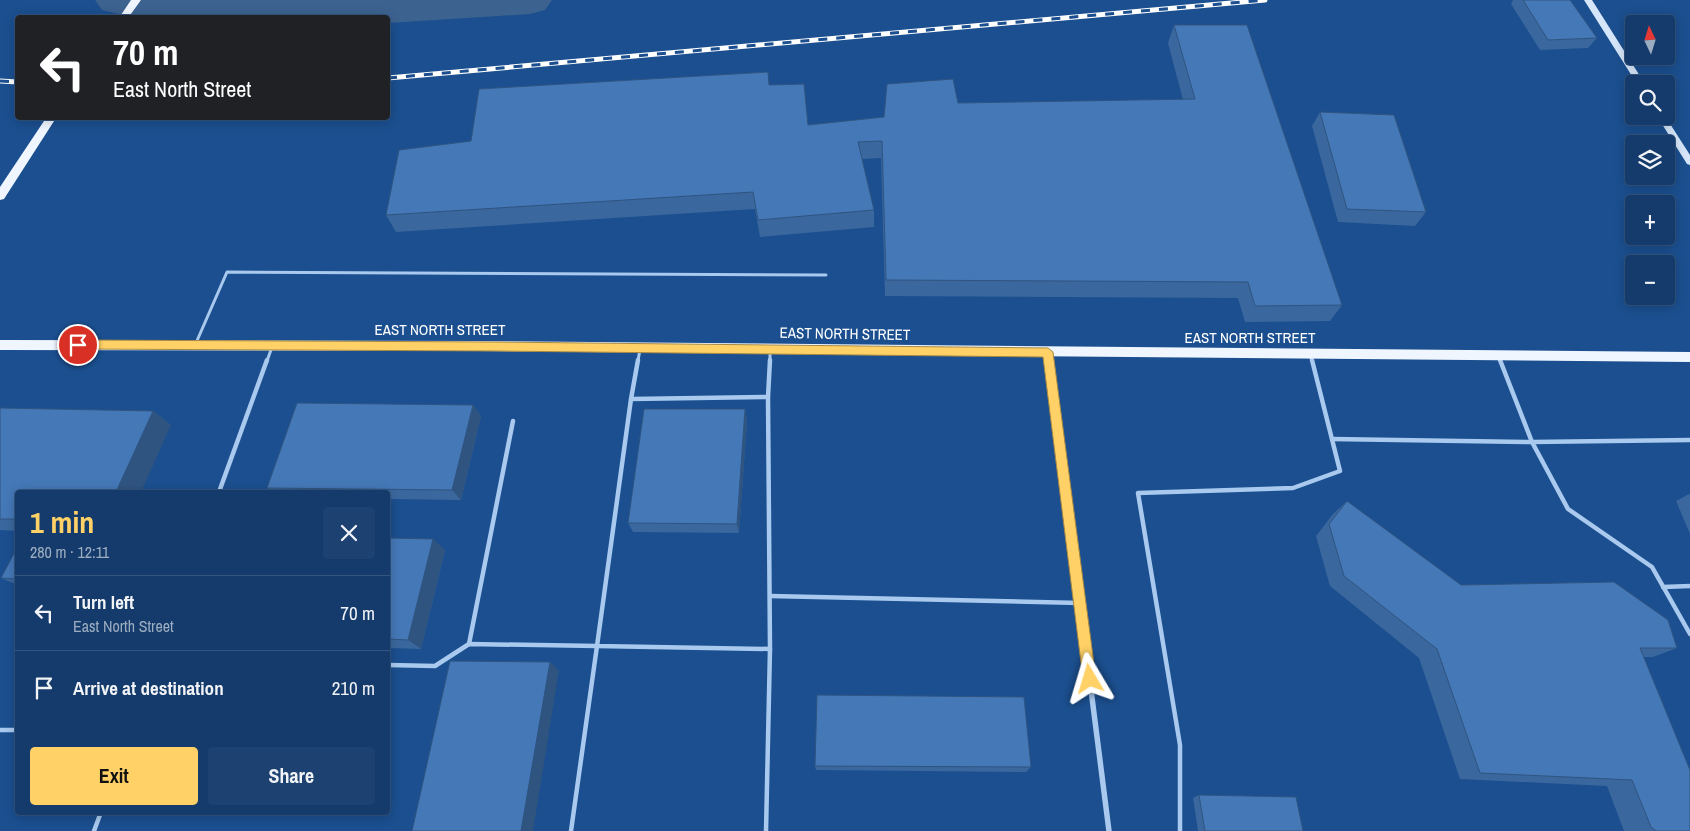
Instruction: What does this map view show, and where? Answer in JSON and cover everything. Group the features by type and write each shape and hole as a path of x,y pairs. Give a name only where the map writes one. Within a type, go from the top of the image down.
{"main road":[{"path":"126,15 136,0"},
{"path":"0,196 50,120"},
{"name":"EAST NORTH STREET","path":"0,344 1690,357"}],"street":[{"path":"1588,0 1635,75"},
{"path":"1667,125 1690,162"},
{"path":"1048,352 1109,831"}],"lane":[{"path":"195,345 226,272 826,275"},
{"path":"220,490 273,345"},
{"path":"571,831 640,348"},
{"path":"766,831 770,649 768,397 770,349"},
{"path":"1180,831 1180,746 1138,493 1293,488 1340,471 1310,354"},
{"path":"1498,356 1532,442 1568,509 1652,566 1690,634"},
{"path":"632,399 768,397"},
{"path":"469,644 513,421"},
{"path":"1332,439 1532,442 1690,440"},
{"path":"1663,587 1690,586"},
{"path":"770,596 1080,603"},
{"path":"390,665 435,666 469,644 770,649"},
{"path":"0,730 15,730"},
{"path":"94,831 100,815"}],"building":[{"path":"1523,0 1570,0 1597,38 1548,40"},
{"path":"1174,25 1247,25 1342,305 1255,306 1248,282 886,280 882,141 858,142 874,210 758,220 753,192 386,215 399,150 471,141 479,89 768,72 769,85 804,84 808,125 884,117 887,84 953,79 958,103 1195,99"},
{"path":"1320,112 1394,115 1426,212 1347,209"},
{"path":"297,403 473,405 452,490 267,488"},
{"path":"0,408 153,411 117,490 15,490 15,519 0,519"},
{"path":"644,409 745,409 737,524 628,523"},
{"path":"1347,501 1461,585 1614,582 1668,620 1677,648 1640,648 1690,770 1690,831 1656,831 1651,827 1632,780 1480,773 1437,649 1344,576 1329,524"},
{"path":"390,538 433,539 408,640 390,639"},
{"path":"15,552 15,579 1,578"},
{"path":"450,661 550,662 521,831 412,831"},
{"path":"817,695 1024,697 1031,767 815,766"},
{"path":"1199,795 1296,797 1303,831 1205,831"}],"waterway":[{"path":"117,0 183,12 396,9 530,0"}],"railway":[{"path":"390,78 1265,0"},
{"path":"0,81 15,82"}],"route":[{"path":"78,345 494,346 1048,352 1090,679"}]}
